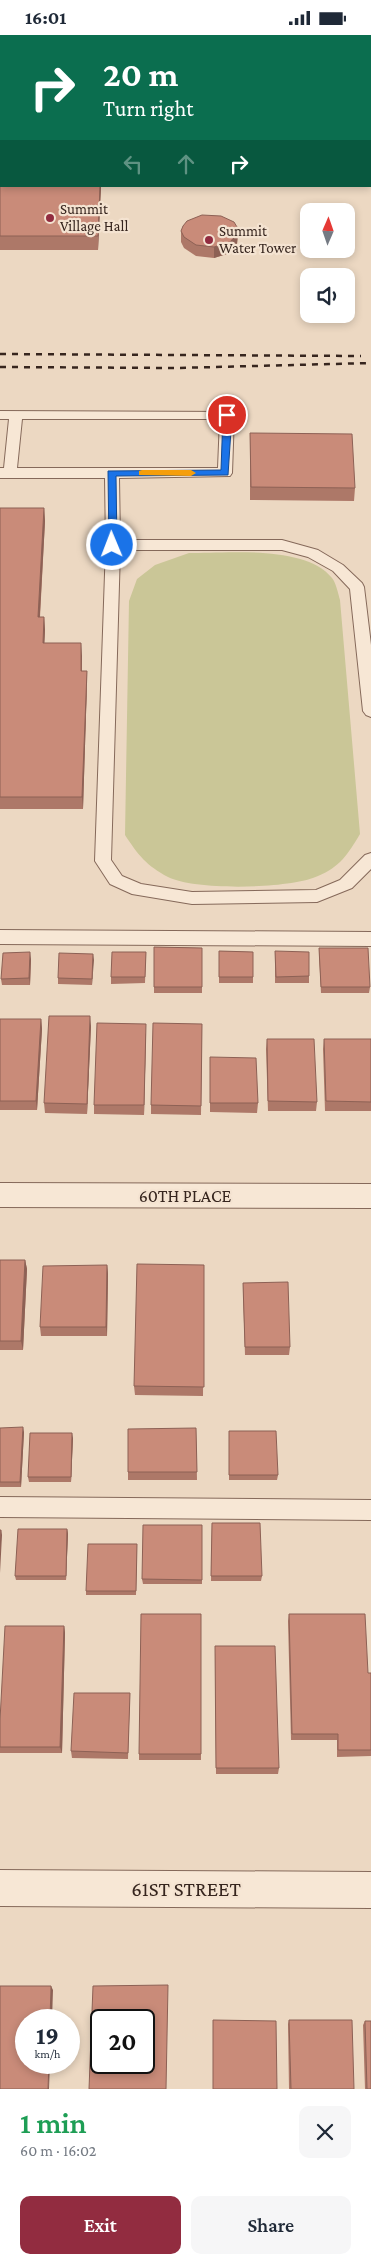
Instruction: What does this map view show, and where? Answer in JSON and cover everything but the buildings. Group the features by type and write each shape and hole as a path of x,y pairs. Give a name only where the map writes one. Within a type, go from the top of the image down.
{"street":[{"name":"60TH PLACE","path":"0,1195 371,1196"},
{"name":"61ST STREET","path":"0,1888 371,1890"}],"lane":[{"path":"0,415 16,415 227,415 225,473 5,473 16,415"},
{"path":"112,473 112,545 103,861 116,880 138,890 192,899 317,896 346,884 371,859"},
{"path":"112,545 282,545 313,553 338,568 357,587 371,711"},
{"path":"0,937 371,939"},
{"path":"0,1507 371,1510"}],"shaded area":[{"path":"189,553 265,553 304,560 320,567 332,578 336,585 340,600 360,834 338,864 318,876 287,884 266,886 220,886 181,882 168,877 149,864 125,835 129,601 137,579 155,565"}],"railway":[{"path":"0,354 361,356"},
{"path":"0,367 176,368 371,363"}],"slow traffic":[{"path":"142,473 191,473"}],"place":[{"name":"Summit Village Hall","path":"50,218"},
{"name":"Summit Water Tower","path":"209,240"}],"route":[{"path":"112,545 112,473 225,473 227,415"}]}
